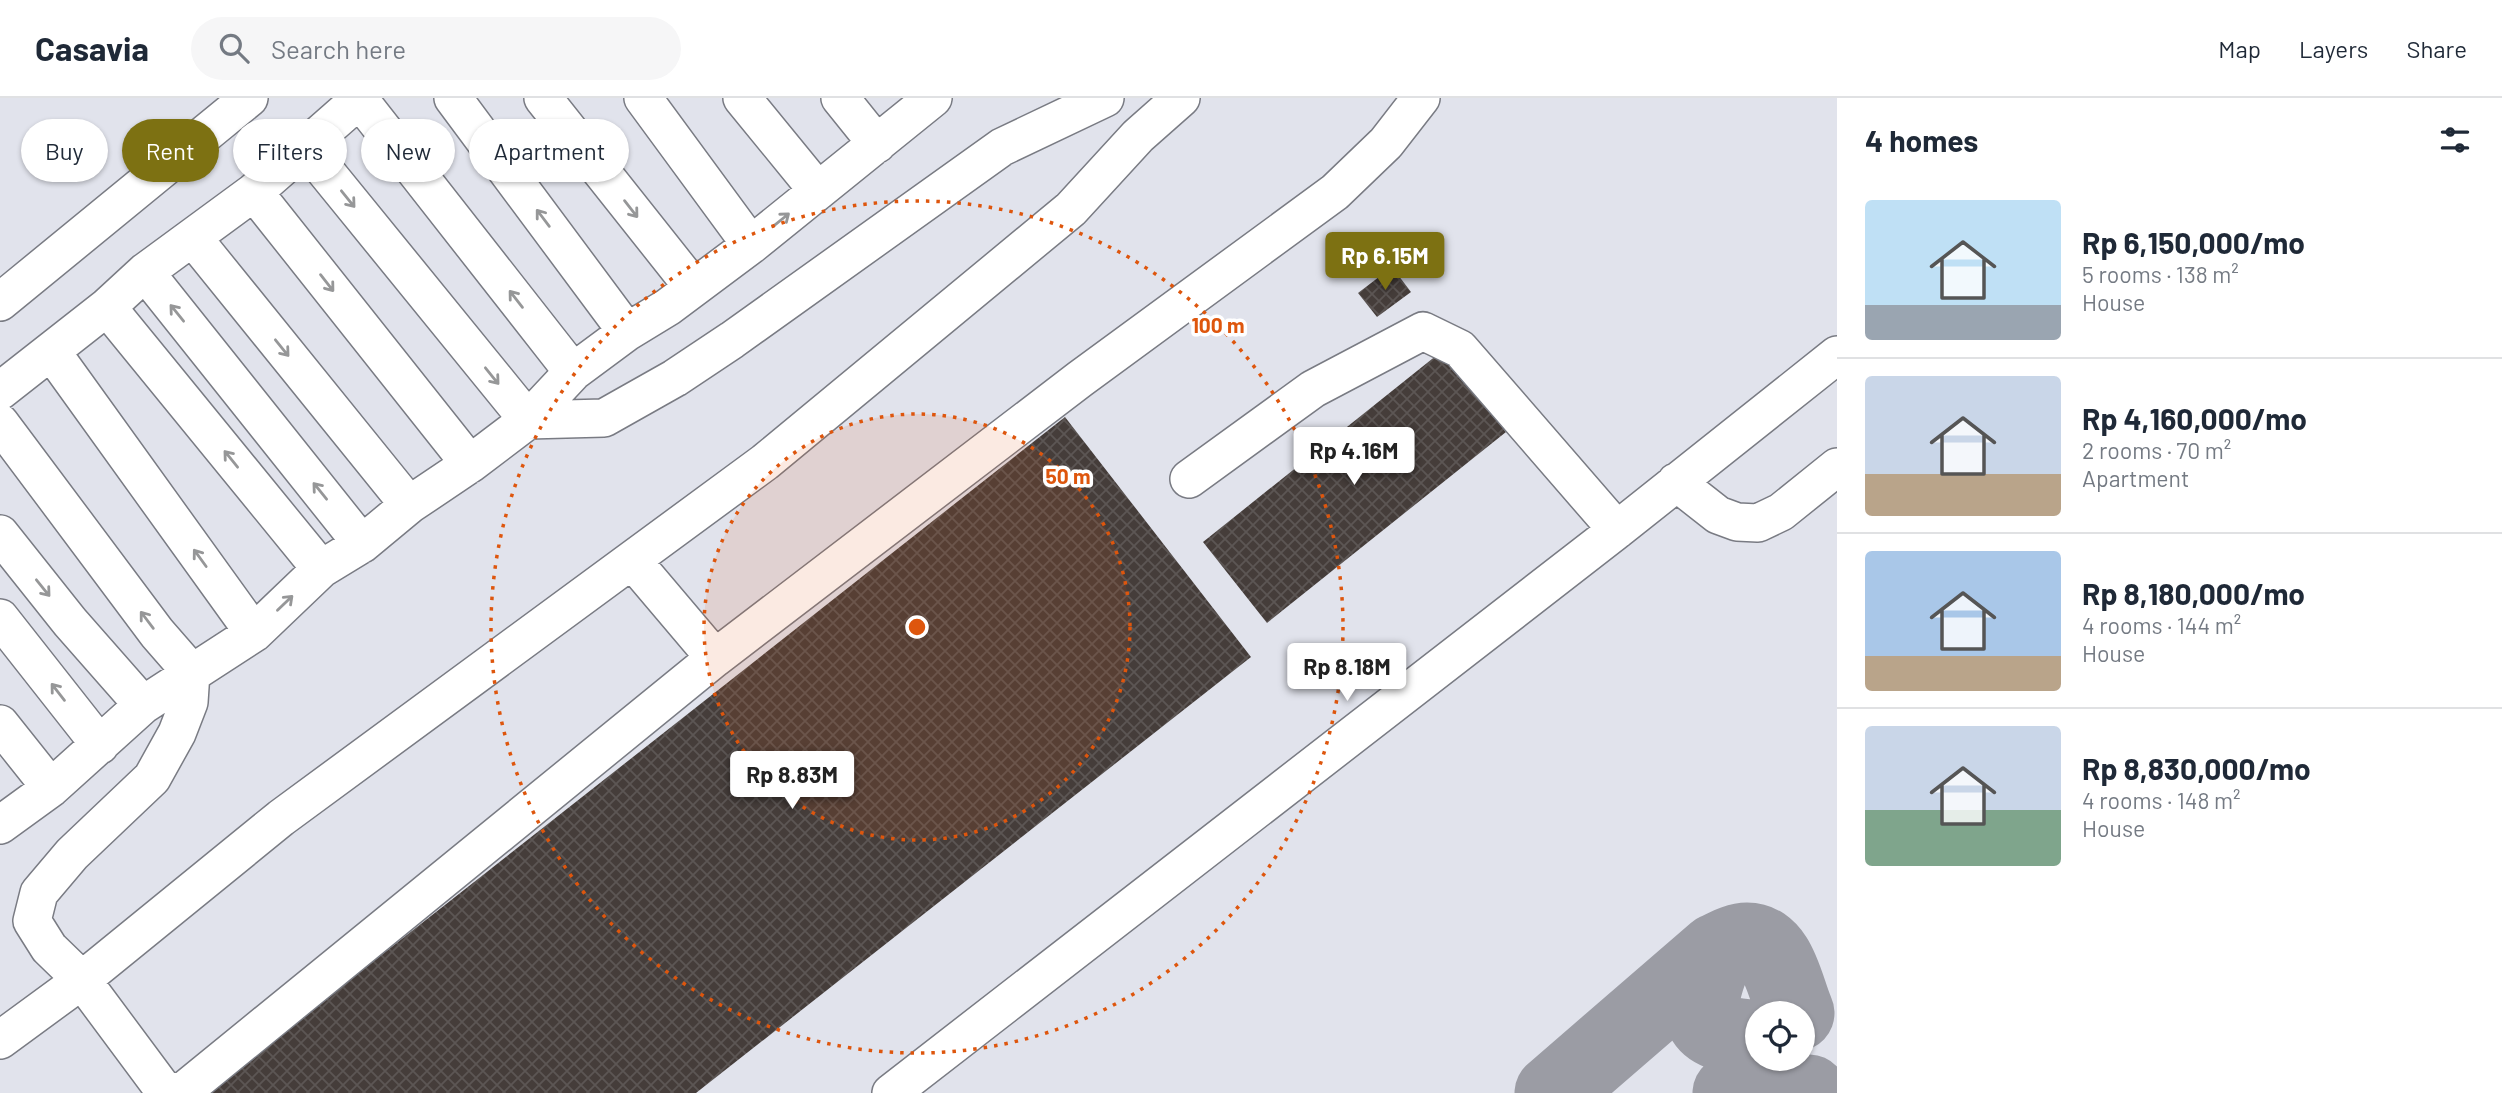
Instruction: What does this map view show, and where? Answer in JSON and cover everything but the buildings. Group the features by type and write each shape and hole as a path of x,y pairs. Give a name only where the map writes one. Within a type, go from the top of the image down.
{"street":[{"path":"0,302 249,98"},
{"path":"453,98 627,332"},
{"path":"543,98 693,288"},
{"path":"643,98 751,245"},
{"path":"742,98 818,191"},
{"path":"840,98 877,144"},
{"path":"528,420 604,418 675,378 732,340 1002,147 1105,98"},
{"path":"0,1040 82,980 281,818 765,462 1071,209 1138,136 1181,98"},
{"path":"0,424 157,633 191,672 190,702 177,733 152,778 72,854 39,893 32,920 49,948 82,980 163,1089 180,1093 715,658 1069,387 1335,192 1387,143 1421,98"},
{"path":"337,119 360,99 573,372"},
{"path":"0,825 51,788 143,705 254,633 321,569 362,544 409,505 528,420 573,372 627,332 668,307 751,245 877,144 924,101"},
{"path":"0,390 107,307 145,272 265,182"},
{"path":"334,182 528,420"},
{"path":"254,192 470,464"},
{"path":"193,238 409,505"},
{"path":"145,272 362,544"},
{"path":"107,307 321,569"},
{"path":"1189,479 1313,389 1423,331 1460,349 1616,530"},
{"path":"51,351 254,633"},
{"path":"891,1093 1837,355"},
{"path":"1676,482 1718,515 1738,522 1758,523 1781,512 1837,467"},
{"path":"0,534 70,622 143,705"},
{"path":"632,561 715,658"},
{"path":"0,618 100,745"},
{"path":"0,724 51,788"}],"taxiway":[{"path":"1553,1093 1716,952 1735,943 1758,943 1767,949 1774,957 1791,1001"},
{"path":"1716,952 1704,988 1702,1014 1708,1024 1718,1031 1745,1037"},
{"path":"1731,1093 1809,1093"}]}
